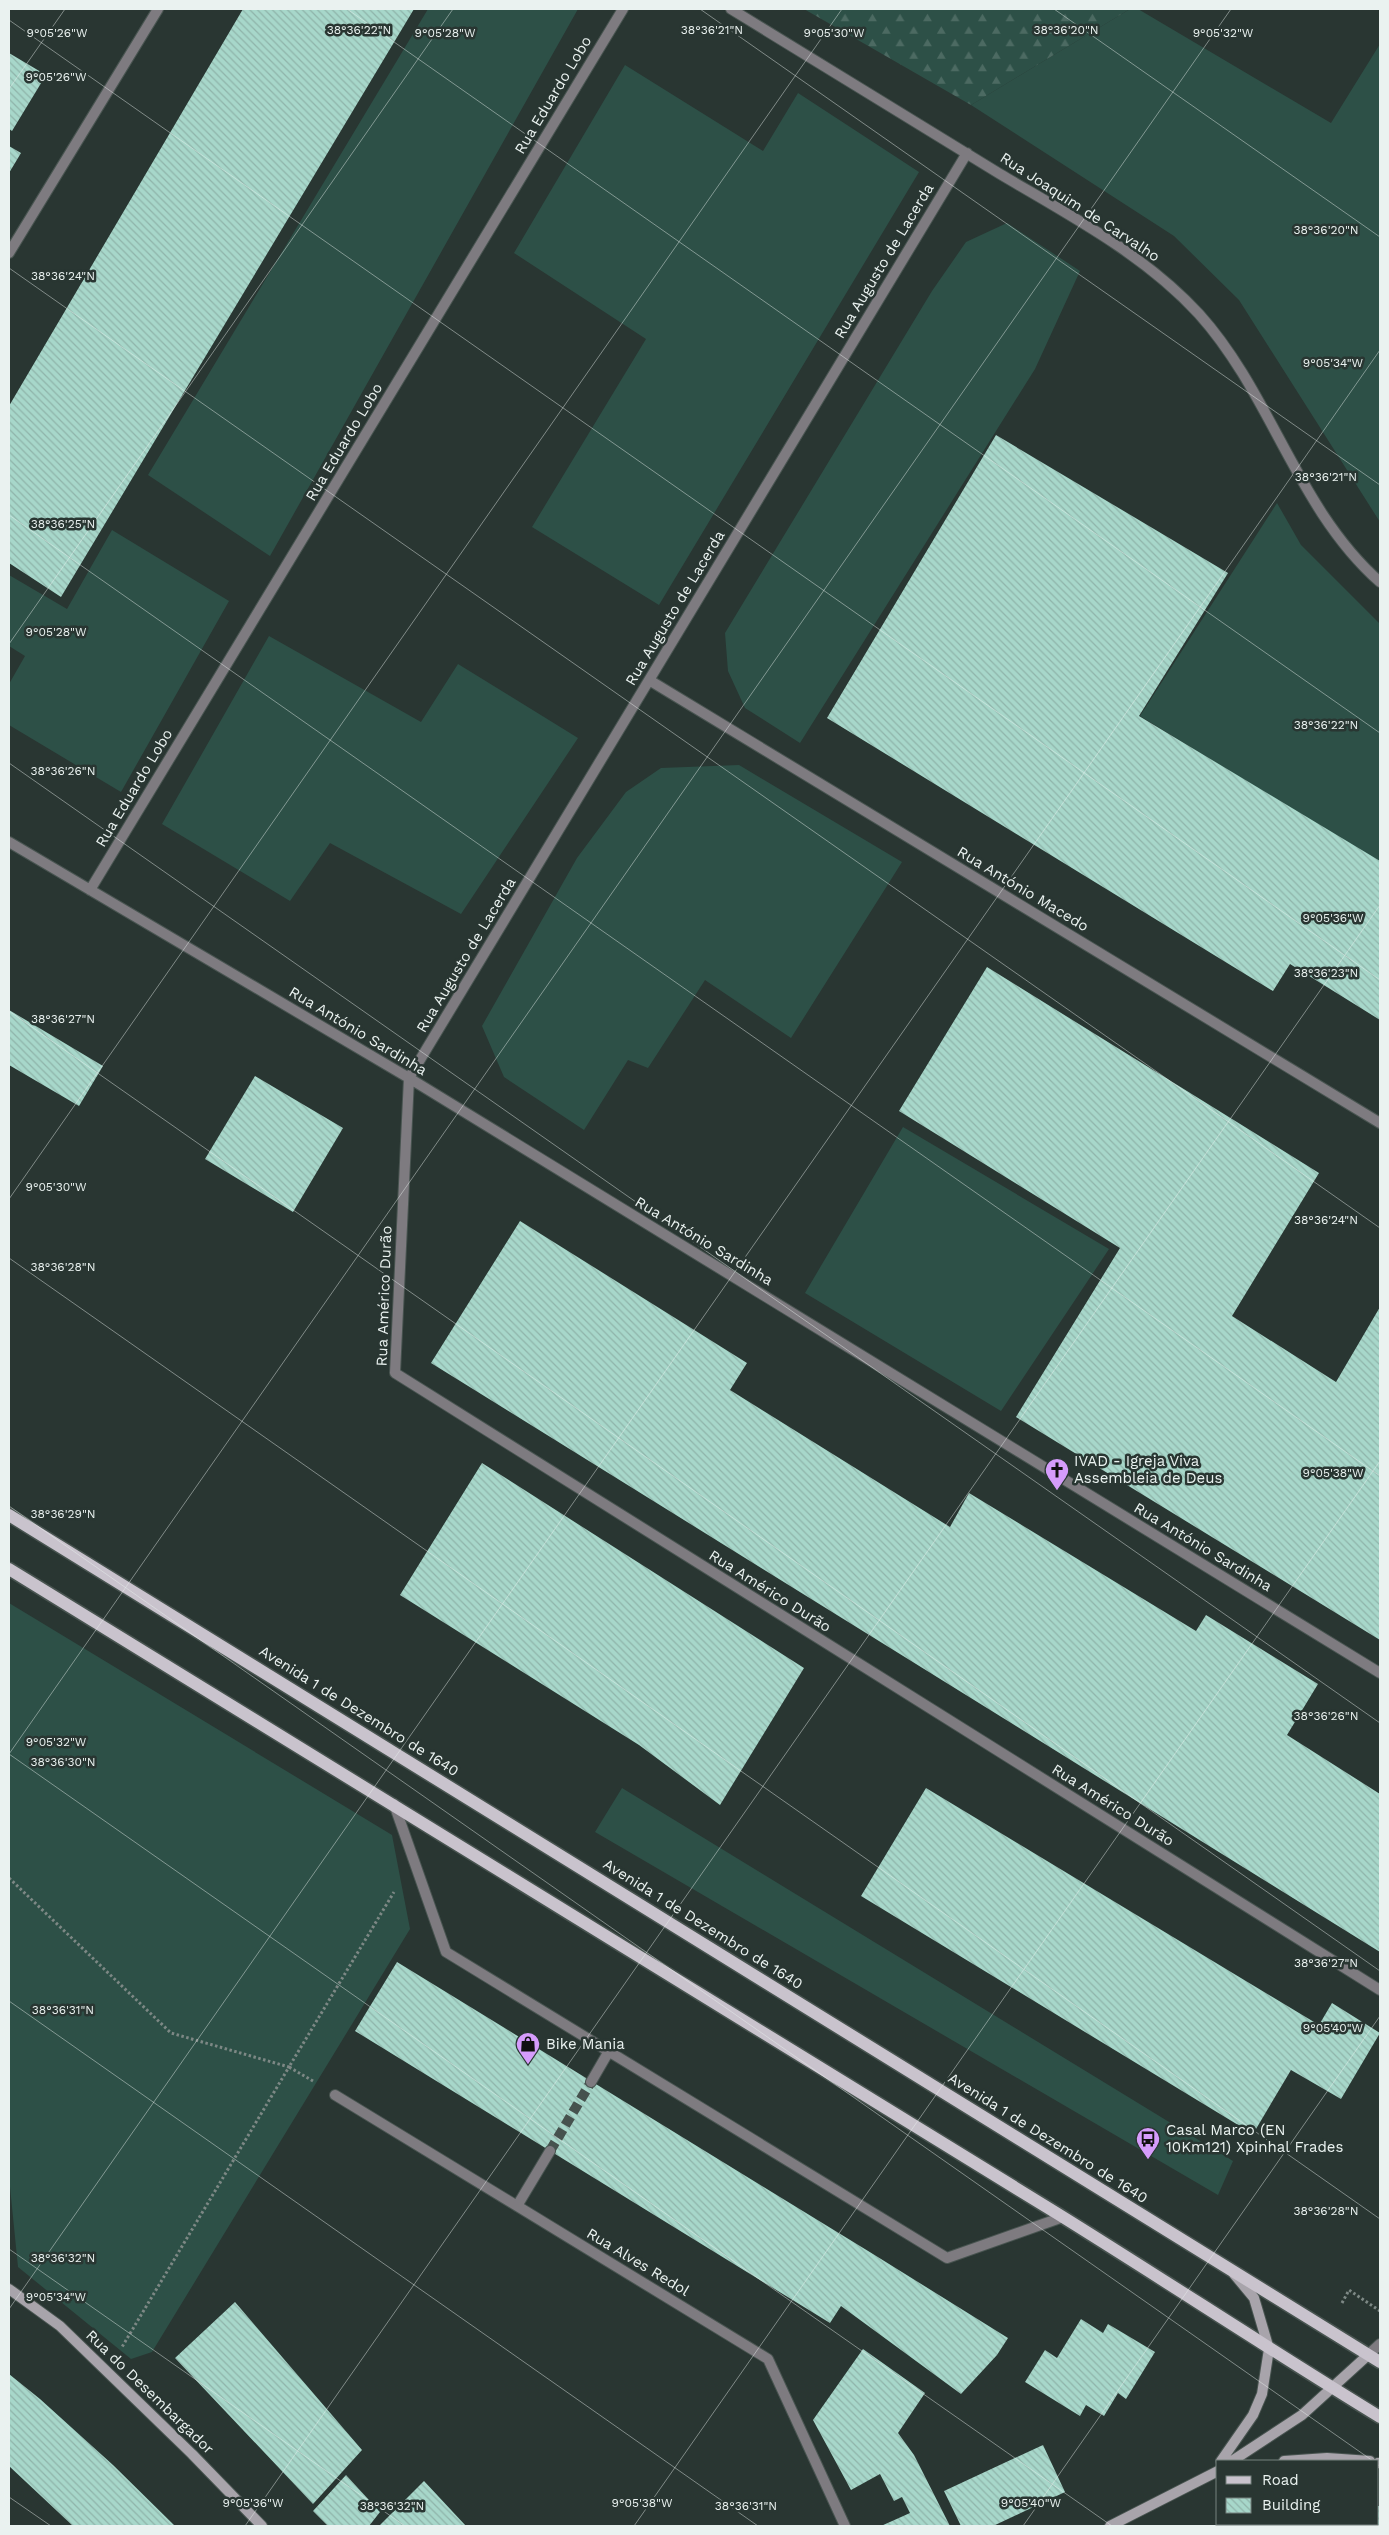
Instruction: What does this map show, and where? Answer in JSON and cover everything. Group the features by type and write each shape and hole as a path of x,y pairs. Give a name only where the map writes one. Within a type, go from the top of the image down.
{"main road":[{"name":"Avenida 1 de Dezembro de 1640","path":"9,1515 1380,2362"},
{"path":"9,1569 1063,2217 1269,2350 1380,2417"},
{"path":"1222,2460 1253,2415 1262,2394 1269,2350 1254,2298 1232,2272"},
{"name":"Rua do Desembargador","path":"9,2289 60,2326 192,2454 262,2526"},
{"path":"1234,2460 1302,2415 1368,2355"},
{"path":"1299,2460 1328,2458 1356,2460"},
{"path":"1110,2526 1215,2474"}],"street":[{"path":"9,253 158,9"},
{"name":"Rua Eduardo Lobo","path":"90,890 623,9"},
{"name":"Rua Joaquim de Carvalho","path":"731,9 1102,235 1175,289 1200,316 1239,367 1323,516 1347,548 1380,582"},
{"name":"Rua Augusto de Lacerda","path":"409,1078 966,153"},
{"name":"Rua António Macedo","path":"649,680 1380,1123"},
{"name":"Rua António Sardinha","path":"9,842 409,1078 1380,1673"},
{"name":"Rua Américo Durão","path":"409,1078 394,1373 1380,1990"},
{"path":"394,1804 446,1952 947,2258 1063,2217"},
{"path":"591,2082 609,2051"},
{"name":"Rua Alves Redol","path":"334,2095 768,2359 846,2526"},
{"path":"517,2206 550,2151"},
{"path":"1368,2355 1380,2344"}],"path":[{"path":"107,2372 413,1860"},
{"path":"9,1878 171,2033 289,2067 334,2095"}],"green space":[{"path":"428,9 578,9 270,556 148,475"},
{"path":"804,9 1130,9 971,105"},
{"path":"1130,9 1138,9 1331,123 1380,44 1380,522 1239,300 1174,236 971,105"},
{"path":"625,65 763,151 798,93 919,172 659,605 532,527 646,339 514,253"},
{"path":"1007,223 1080,271 1035,369 800,743 745,708 728,671 725,633 932,291 966,242"},
{"path":"1277,503 1301,545 1380,624 1380,863 1140,716"},
{"path":"112,530 229,601 121,792 9,725 9,684 25,656 9,646 9,575 67,609"},
{"path":"269,636 421,722 458,664 578,738 461,914 330,843 290,901 162,824"},
{"path":"739,765 902,862 791,1038 705,980 648,1068 628,1060 584,1130 504,1077 482,1026 577,858 626,792 661,768"},
{"path":"903,1127 1109,1249 1001,1411 805,1293"},
{"path":"9,1603 392,1835 410,1929 152,2352 131,2359 18,2267 9,2177"},
{"path":"622,1788 1233,2161 1218,2195 595,1832"}],"building":[{"path":"243,9 414,9 61,597 9,563 9,406"},
{"path":"9,53 46,75 12,131 9,129"},
{"path":"9,146 21,153 9,173"},
{"path":"996,435 1228,573 1139,716 1380,861 1380,1020 1290,964 1273,991 827,718"},
{"path":"987,967 1319,1173 1232,1316 1336,1382 1380,1307 1380,1640 1016,1417 1120,1248 899,1111"},
{"path":"9,1010 103,1066 79,1106 9,1065"},
{"path":"255,1076 343,1128 293,1212 205,1159"},
{"path":"520,1221 747,1363 730,1390 950,1527 969,1493 1196,1631 1206,1615 1318,1684 1287,1735 1380,1794 1380,1952 431,1363"},
{"path":"482,1463 804,1668 720,1805 639,1745 400,1595"},
{"path":"926,1788 1319,2025 1332,2003 1380,2033 1341,2099 1291,2070 1253,2134 861,1896"},
{"path":"397,1962 1008,2338 997,2355 961,2394 841,2306 830,2323 355,2031"},
{"path":"235,2302 362,2450 313,2504 175,2358"},
{"path":"1081,2319 1103,2333 1108,2324 1155,2352 1126,2399 1118,2393 1104,2416 1086,2405 1080,2416 1025,2382 1045,2350 1057,2358"},
{"path":"863,2349 925,2393 898,2433 914,2455 950,2526 881,2526 910,2513 902,2497 894,2501 880,2474 851,2490 813,2420"},
{"path":"9,2374 40,2399 113,2465 175,2526 73,2526 9,2466"},
{"path":"1043,2445 1065,2492 993,2526 961,2526 944,2491"},
{"path":"346,2475 380,2512 369,2526 328,2526 313,2511"},
{"path":"424,2481 466,2526 379,2526"},
{"path":"1380,2506 1380,2526 1236,2526 1379,2525"}],"tunnel":[{"path":"550,2151 591,2082"}],"place":[{"name":"IVAD - Igreja Viva Assembleia de Deus","path":"1057,1491"},
{"name":"Bike Mania","path":"528,2065"},
{"name":"Casal Marco (EN 10Km121) Xpinhal Frades","path":"1148,2160"}]}
